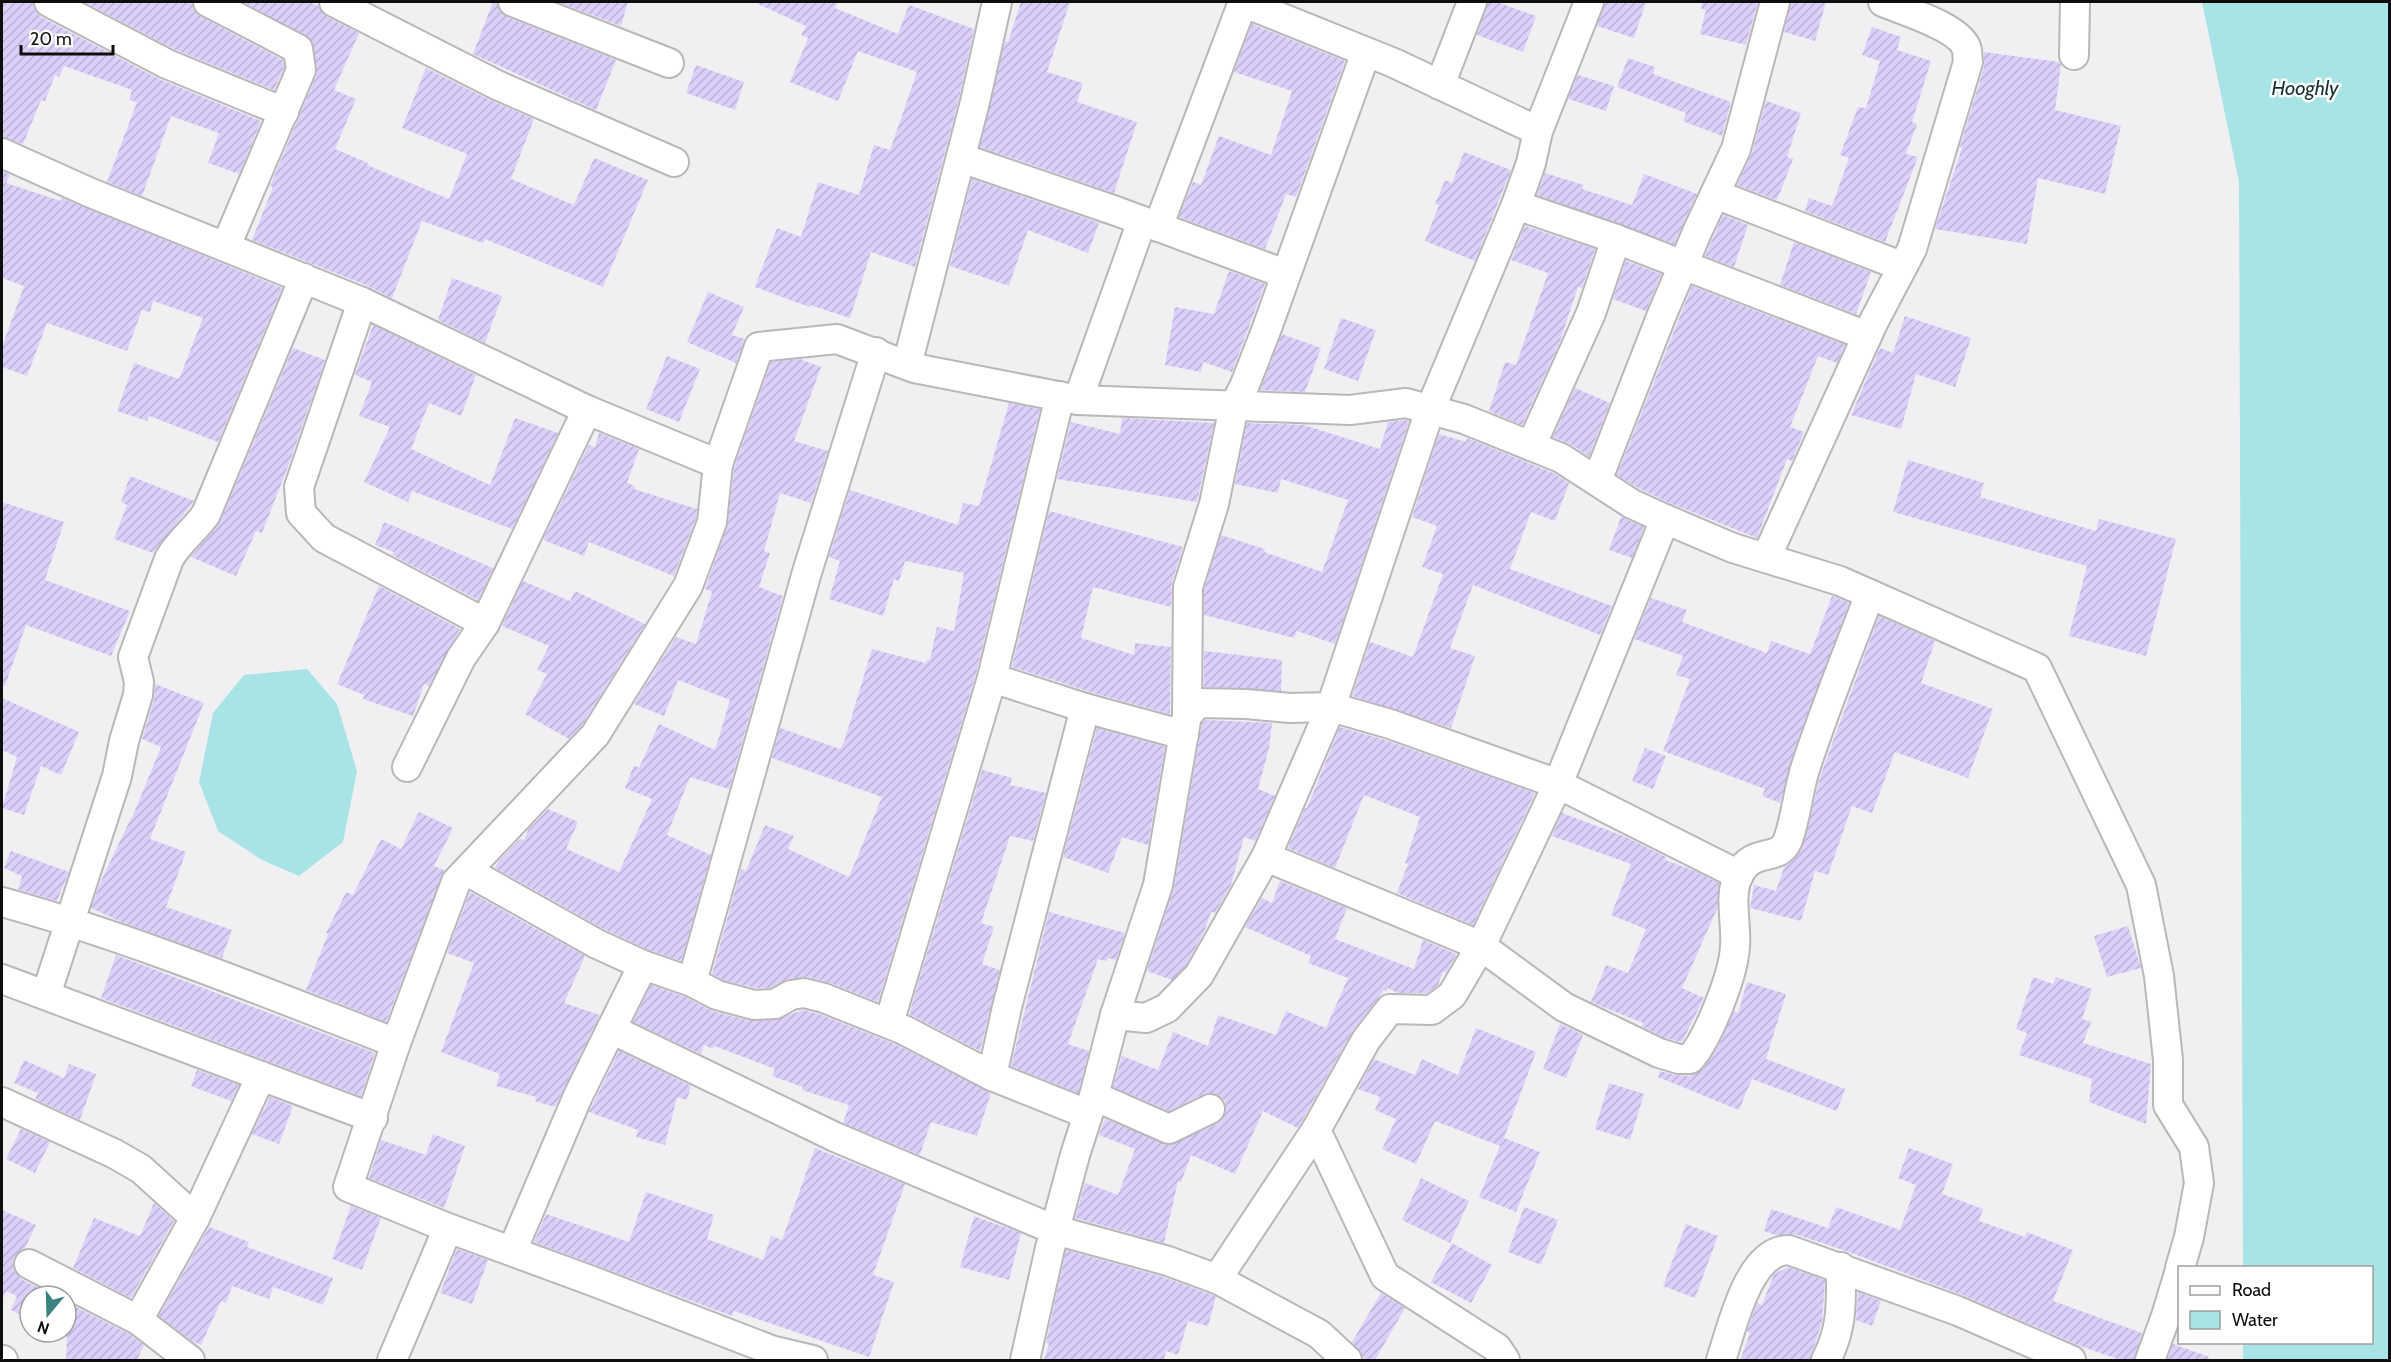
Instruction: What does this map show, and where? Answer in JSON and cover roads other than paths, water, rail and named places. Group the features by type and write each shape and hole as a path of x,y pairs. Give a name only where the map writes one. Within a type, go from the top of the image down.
{"street":[{"path":"49,2 167,64 284,112"},
{"path":"208,2 298,50 301,70 226,246"},
{"path":"334,2 499,86 674,162"},
{"path":"513,2 669,63"},
{"path":"907,365 961,158 997,2"},
{"path":"889,1023 992,678 1069,398 1150,224 1243,2 1366,52 1538,131"},
{"path":"1440,85 1472,2"},
{"path":"1115,1015 1146,1018 1167,1008 1200,975 1266,857 1331,707 1430,410 1516,205 1531,163 1538,131 1589,2"},
{"path":"1597,481 1682,266 1736,149 1775,2"},
{"path":"1766,558 1901,266 1912,249 1968,62 1967,48 1946,28 1883,2"},
{"path":"2074,55 2075,2"},
{"path":"1025,1360 1055,1230 1115,1015 1158,885 1185,725 1188,587 1214,504 1234,406 1244,387 1366,52"},
{"path":"2,153 92,193 362,302 587,410 718,464"},
{"path":"961,158 1285,274"},
{"path":"1714,195 1901,266"},
{"path":"1516,205 1616,239 1868,336"},
{"path":"1531,446 1591,313 1616,239"},
{"path":"46,995 117,776 124,741 138,696 139,682 133,657 169,559 174,550 199,525 212,501 304,278"},
{"path":"362,302 298,487 301,513 324,538 485,623"},
{"path":"813,1360 783,1357 348,1187 373,1118 396,1043 456,882 595,735 688,586 712,522 718,464 759,347 837,339 907,365 1069,398 1350,410 1406,403 1464,419 1561,458 1632,504 1665,519 1733,548 1840,581 2037,668 2141,885 2159,976 2168,1060 2168,1105 2194,1147 2199,1183 2181,1266"},
{"path":"692,982 807,572 876,352"},
{"path":"407,767 461,658 485,623 587,410"},
{"path":"1217,1279 1316,1130 1366,1040 1390,1010 1432,1010 1452,995 1481,946 1558,784 1665,519"},
{"path":"1266,857 1481,946 1564,1007 1659,1053 1679,1059 1690,1059 1706,1036 1733,965 1735,886 1739,874 1754,857 1777,852 1788,840 1805,769 1870,594"},
{"path":"992,678 1085,708 1185,725"},
{"path":"1185,725 1199,704 1246,704 1290,708 1331,707 1390,724 1558,784 1739,874"},
{"path":"992,1076 1007,1008 1085,708"},
{"path":"467,871 597,944 717,994 754,1005 775,1004 791,995 804,993 824,998 889,1023 992,1076 1169,1129 1210,1109"},
{"path":"2,902 70,921 227,977 396,1043"},
{"path":"512,1251 578,1096 643,965"},
{"path":"2,980 373,1118"},
{"path":"611,1029 835,1137 1055,1230 1168,1261 1217,1279 1319,1334 1347,1360"},
{"path":"138,1320 195,1218 261,1076"},
{"path":"2,1102 141,1169 195,1218"},
{"path":"1316,1130 1385,1276 1497,1348 1505,1360"},
{"path":"392,1360 448,1228"},
{"path":"1722,1360 1742,1299 1756,1268 1778,1250 1789,1250 1841,1267 1958,1311 2071,1360"},
{"path":"29,1264 138,1320 190,1360"},
{"path":"1826,1360 1836,1341 1842,1319 1841,1267"},
{"path":"2150,1360 2178,1276"}],"water":[{"name":"Hooghly","path":"2202,2 2389,2 2389,1360 2243,1360 2243,1344 2373,1344 2373,1266 2243,1266 2239,182"},
{"path":"307,669 337,704 357,771 343,842 299,876 262,860 218,831 199,782 213,713 244,675"}]}
